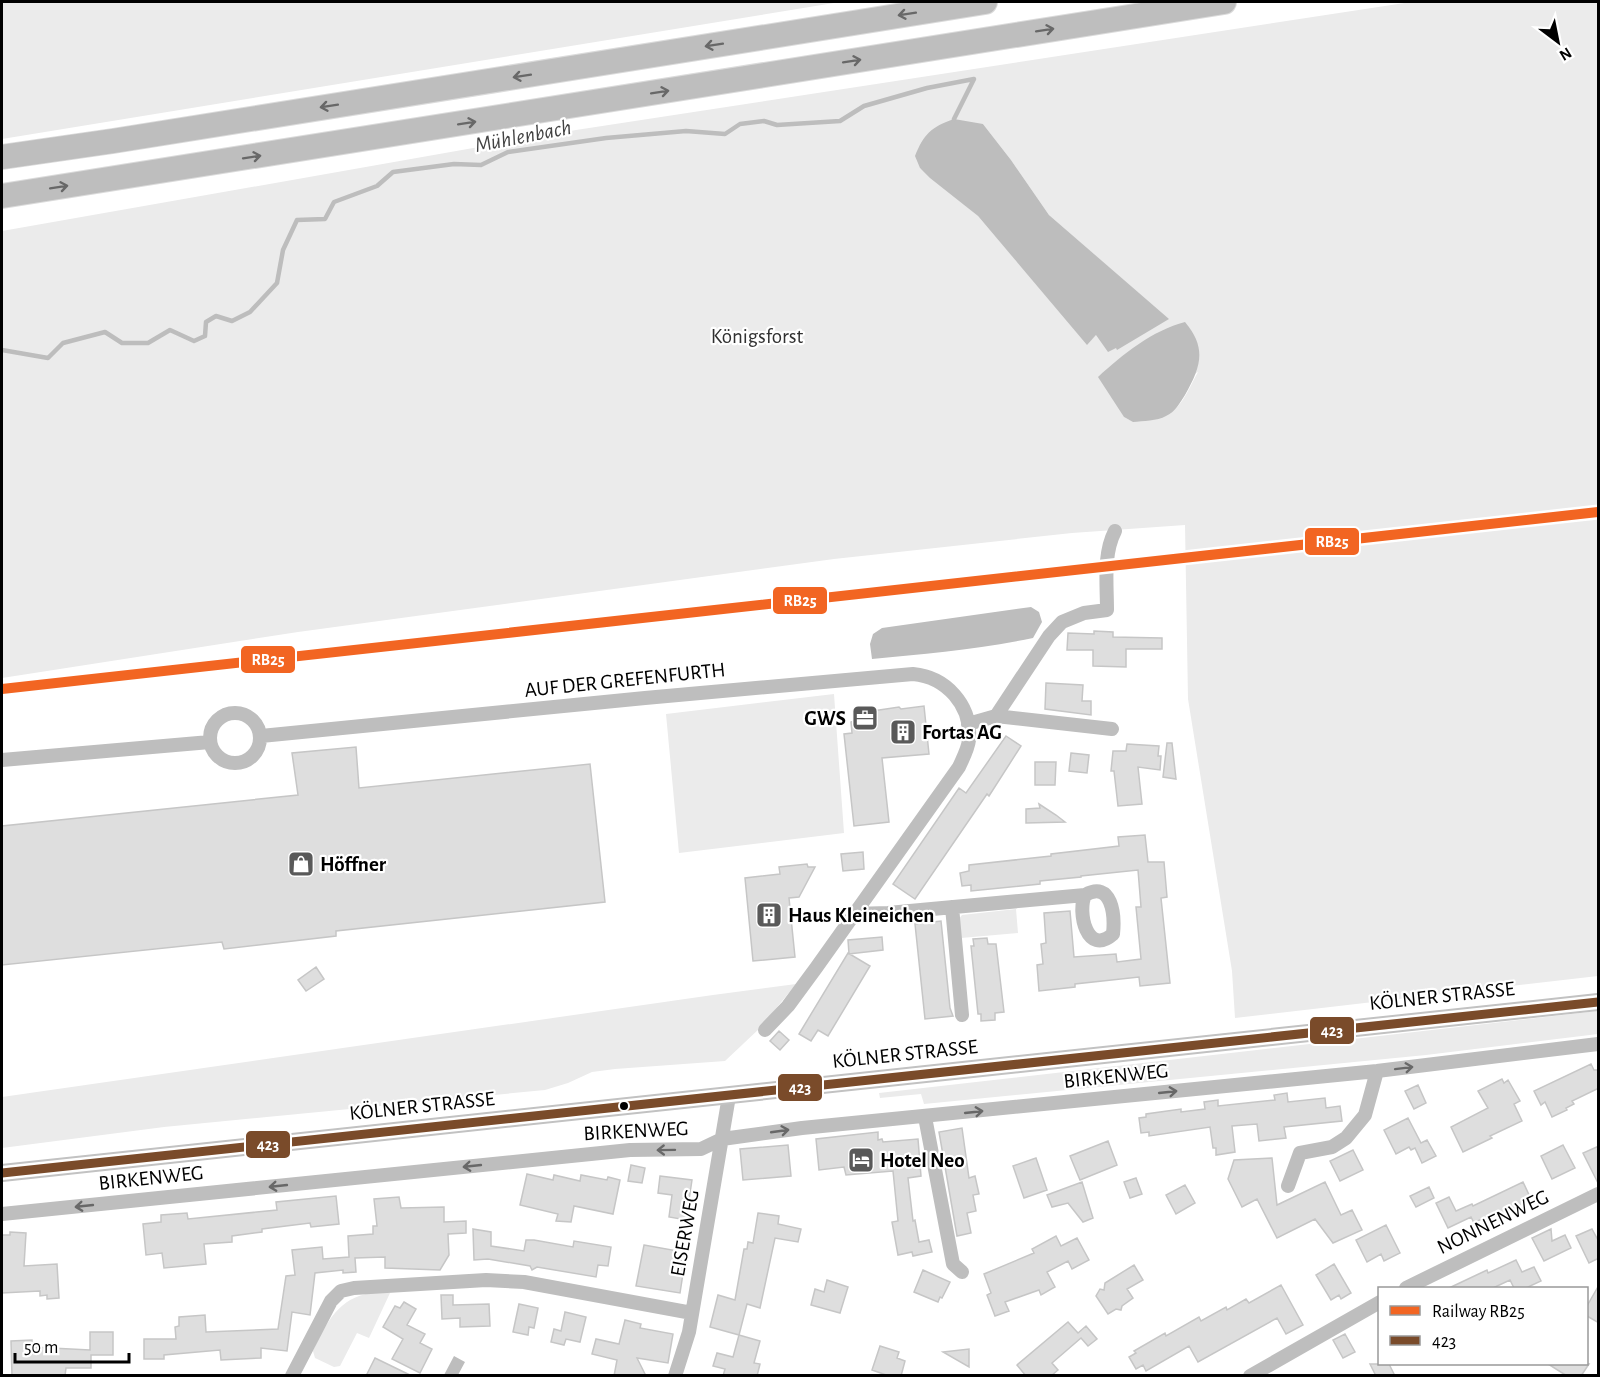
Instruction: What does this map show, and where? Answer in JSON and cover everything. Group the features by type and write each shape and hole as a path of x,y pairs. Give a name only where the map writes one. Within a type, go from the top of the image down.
{"highway":[{"path":"2,157 985,2"},
{"path":"2,196 1224,2"}],"main road":[{"name":"KÖLNER STRASSE","path":"2,1173 1599,1002"}],"street":[{"path":"996,716 1049,636 1062,621 1084,613 1107,610 1107,556 1110,540 1115,531"},
{"name":"AUF DER GREFENFURTH","path":"261,736 913,674 936,679 947,686 966,714 968,724"},
{"path":"232,713 248,716 255,722 261,736 257,752 245,762 237,764 222,760 216,755 210,742 210,734 218,719 232,713"},
{"path":"765,1030 788,1006 959,767 969,742 968,724 996,716 1112,729"},
{"path":"2,760 210,742"},
{"path":"853,914 888,913 1085,895"},
{"path":"952,907 962,1015"},
{"name":"BIRKENWEG","path":"2,1214 630,1150 701,1149 722,1139 802,1128 1377,1071 1599,1044"},
{"path":"1288,1186 1300,1153 1332,1147 1346,1138 1365,1115 1377,1071"},
{"name":"EISERWEG","path":"675,1376 689,1332 729,1096"},
{"path":"925,1117 953,1264 962,1272"},
{"name":"NONNENWEG","path":"1408,1287 1599,1194"},
{"path":"292,1376 331,1301 341,1291 354,1288 486,1280 524,1282 692,1313"},
{"path":"1250,1376 1268,1371 1378,1303"}],"green space":[{"path":"2,2 840,2 2,139"},
{"name":"Königsforst","path":"1411,2 1598,2 1598,976 1235,1018 1232,971 1188,699 1185,525 1072,533 834,559 298,632 2,678 2,231 576,130","holes":["983,124 1049,215 1168,319 1096,335 1087,344 978,216 920,168","1198,372 1185,397 1169,413 1140,421 1124,417"]},
{"path":"834,694 844,833 679,853 666,714"},
{"path":"1016,909 1018,933 961,938 958,920 962,915"},
{"path":"796,984 760,1028 725,1061 592,1072 545,1090 164,1127 2,1148 2,1097"},
{"path":"1598,1011 1598,1034 1426,1055 924,1104 921,1094 880,1098 879,1093"},
{"path":"372,1293 390,1293 369,1338 357,1333 340,1366 334,1367 315,1358 313,1351 335,1313 351,1300"}],"shaded area":[{"path":"954,119 983,124 1049,215 1169,319 1117,350 1116,348 1108,352 1096,335 1087,345 978,216 920,168 915,156 925,137 934,128"},
{"path":"1185,322 1197,340 1199,358 1195,375 1181,401 1172,412 1158,419 1133,422 1124,417 1098,377 1150,337"},
{"path":"1031,607 1039,612 1042,622 1033,638 973,648 872,659 870,644 873,634 882,628"},
{"path":"454,1356 465,1362 458,1375 444,1375"}],"building":[{"path":"1094,631 1113,632 1113,637 1162,638 1162,649 1126,649 1126,667 1093,666 1093,650 1067,650 1068,633 1094,634"},
{"path":"1046,683 1083,685 1082,701 1091,701 1091,715 1045,709"},
{"path":"924,706 929,754 882,758 889,822 854,826 844,734 852,733 853,714 899,707 901,709"},
{"path":"1006,736 1021,746 989,796 987,794 915,899 893,884 959,788 966,793"},
{"path":"1167,743 1172,743 1176,779 1163,777"},
{"path":"1127,744 1159,746 1160,770 1138,767 1142,804 1118,806 1114,771 1111,771 1113,751 1126,751"},
{"name":"Höffner","path":"356,747 359,788 590,764 605,902 336,931 336,936 224,949 222,942 2,965 2,826 298,795 292,753"},
{"path":"1071,753 1089,755 1087,773 1069,771"},
{"path":"1035,762 1056,762 1055,785 1035,785"},
{"path":"1039,804 1065,822 1026,823 1026,809 1040,808"},
{"path":"1145,835 1148,862 1164,862 1167,897 1161,898 1170,983 1140,986 1139,977 1075,984 1075,987 1039,991 1037,965 1043,964 1041,944 1046,943 1044,913 1070,911 1074,957 1116,954 1117,962 1141,959 1136,907 1141,907 1138,870 971,891 971,885 962,886 960,873 969,871 969,865 1119,846 1118,837"},
{"path":"863,852 864,869 843,871 841,854"},
{"name":"Haus Kleineichen","path":"807,864 808,867 815,867 799,897 789,898 795,957 753,961 745,878 780,874 779,867"},
{"path":"941,921 950,1008 953,1016 925,1019 915,924"},
{"path":"882,937 883,950 849,954 848,940"},
{"path":"987,938 988,944 996,944 1004,1012 995,1013 995,1020 981,1021 981,1014 978,1014 971,946 974,946 973,939"},
{"path":"848,953 870,966 828,1036 818,1030 811,1041 799,1034"},
{"path":"316,967 324,979 306,991 298,980"},
{"path":"779,1031 789,1040 780,1050 770,1041"},
{"path":"1591,1064 1594,1070 1599,1070 1599,1088 1572,1101 1574,1104 1566,1108 1567,1110 1552,1117 1545,1102 1541,1105 1534,1091"},
{"path":"1502,1079 1504,1083 1508,1080 1520,1101 1514,1104 1522,1121 1463,1152 1451,1127 1488,1108 1478,1091"},
{"path":"1418,1085 1426,1103 1414,1109 1405,1091"},
{"path":"1287,1093 1288,1102 1325,1098 1326,1108 1340,1106 1342,1121 1284,1127 1286,1138 1259,1141 1257,1124 1232,1126 1235,1152 1216,1155 1210,1127 1149,1136 1149,1132 1141,1133 1139,1118 1146,1117 1146,1114 1181,1109 1181,1112 1205,1109 1204,1102 1218,1100 1218,1106 1275,1100 1274,1095"},
{"path":"1408,1118 1421,1143 1427,1140 1436,1156 1422,1163 1415,1148 1411,1150 1409,1147 1396,1154 1384,1130"},
{"path":"962,1128 969,1178 975,1176 979,1194 973,1195 976,1211 967,1213 971,1233 957,1236 939,1132"},
{"path":"878,1132 878,1140 882,1139 883,1142 918,1139 921,1176 908,1178 913,1221 915,1220 919,1242 929,1240 932,1252 913,1256 912,1252 898,1255 892,1222 898,1221 893,1171 846,1175 844,1167 819,1170 816,1139"},
{"path":"1108,1141 1117,1165 1080,1180 1070,1156"},
{"path":"788,1145 791,1176 743,1180 740,1149"},
{"path":"1563,1145 1575,1168 1552,1179 1541,1156"},
{"path":"1599,1146 1599,1185 1583,1153"},
{"path":"1353,1150 1363,1170 1340,1181 1330,1161"},
{"path":"1036,1158 1047,1190 1024,1198 1013,1166"},
{"path":"1272,1158 1277,1205 1325,1182 1341,1215 1352,1210 1362,1230 1333,1243 1315,1219 1277,1238 1257,1199 1242,1207 1228,1179 1234,1160"},
{"path":"631,1165 645,1168 642,1183 628,1181"},
{"path":"527,1174 553,1180 554,1175 580,1181 581,1175 620,1180 613,1214 574,1206 571,1222 556,1221 558,1214 520,1205"},
{"path":"660,1176 692,1180 686,1220 669,1217 672,1195 658,1193"},
{"path":"1136,1178 1142,1194 1130,1198 1124,1182"},
{"path":"1082,1182 1093,1218 1083,1222 1068,1203 1052,1207 1047,1195"},
{"path":"1523,1182 1531,1199 1524,1202 1525,1205 1498,1218 1495,1212 1474,1223 1471,1217 1448,1228 1436,1203 1449,1197 1456,1211 1472,1204 1473,1206"},
{"path":"1185,1185 1195,1203 1176,1214 1166,1195"},
{"path":"1429,1187 1434,1198 1416,1207 1410,1196"},
{"path":"336,1196 339,1224 311,1227 310,1223 262,1229 262,1232 232,1236 232,1242 204,1244 206,1264 164,1268 162,1253 146,1255 143,1224 161,1222 161,1215 187,1213 188,1219 277,1210 276,1202"},
{"path":"399,1197 401,1208 444,1207 444,1222 466,1221 466,1233 448,1234 449,1255 440,1270 385,1268 385,1257 355,1258 356,1272 343,1273 343,1270 315,1273 310,1315 292,1312 287,1351 261,1348 261,1358 221,1360 220,1350 164,1355 164,1359 144,1359 144,1339 176,1339 175,1327 179,1326 179,1317 205,1315 206,1332 278,1329 286,1276 295,1275 292,1250 322,1247 323,1259 349,1257 348,1236 373,1234 373,1226 377,1226 374,1199"},
{"path":"758,1213 779,1216 778,1224 801,1229 798,1242 775,1238 760,1308 747,1304 739,1335 710,1327 718,1295 735,1300 744,1249 747,1249 748,1242 753,1243"},
{"path":"1386,1225 1400,1253 1384,1261 1381,1254 1367,1262 1356,1240"},
{"path":"473,1229 491,1232 491,1246 524,1251 526,1240 573,1247 574,1241 611,1247 608,1266 598,1265 596,1277 537,1267 532,1270 530,1266 488,1259 474,1260"},
{"path":"1551,1229 1552,1241 1565,1235 1571,1248 1544,1261 1532,1238"},
{"path":"1592,1229 1599,1242 1599,1258 1589,1263 1576,1236"},
{"path":"10,1232 26,1233 24,1266 57,1264 59,1298 47,1299 47,1295 40,1296 40,1291 2,1293 2,1235 10,1235"},
{"path":"1056,1236 1061,1246 1077,1238 1089,1260 1072,1269 1068,1261 1047,1272 1055,1287 1041,1295 1039,1290 1005,1302 1009,1311 995,1316 987,1295 991,1293 984,1274 1034,1253 1032,1249"},
{"path":"644,1245 678,1251 676,1260 685,1261 680,1293 636,1286"},
{"path":"1516,1260 1522,1272 1534,1267 1541,1281 1528,1287 1514,1287 1510,1280 1495,1287 1451,1287 1487,1270 1488,1273"},
{"path":"1334,1264 1351,1293 1341,1299 1339,1295 1331,1300 1316,1275"},
{"path":"1134,1265 1143,1280 1127,1289 1133,1298 1122,1306 1121,1310 1116,1309 1108,1314 1096,1296 1100,1289 1104,1290 1105,1283"},
{"path":"923,1270 950,1282 938,1302 914,1292"},
{"path":"827,1280 848,1287 840,1313 811,1305 815,1289 824,1292"},
{"path":"1281,1285 1303,1325 1286,1334 1277,1318 1198,1362 1189,1346 1146,1371 1143,1365 1136,1369 1129,1357 1136,1353 1134,1351 1165,1333 1166,1336 1199,1317 1201,1321 1246,1299 1249,1303"},
{"path":"1599,1285 1599,1323 1588,1317 1588,1304"},
{"path":"441,1295 453,1295 453,1305 489,1304 490,1326 460,1327 460,1318 442,1319"},
{"path":"404,1302 416,1309 407,1325 425,1334 420,1343 432,1349 420,1373 392,1359 403,1339 383,1327 395,1306 400,1308"},
{"path":"519,1304 538,1308 534,1328 529,1327 528,1335 513,1332"},
{"path":"565,1312 586,1317 580,1342 566,1339 564,1345 551,1342 554,1329 561,1331"},
{"path":"625,1320 641,1324 640,1328 673,1334 668,1363 637,1358 646,1376 614,1376 617,1360 592,1354 596,1339 619,1344"},
{"path":"1068,1322 1078,1333 1086,1326 1097,1339 1088,1346 1081,1338 1052,1363 1058,1370 1051,1376 1026,1376 1017,1365"},
{"path":"90,1332 113,1332 113,1355 91,1355 91,1368 66,1368 65,1376 12,1376 11,1341 32,1340 32,1347 90,1350"},
{"path":"1345,1334 1355,1352 1343,1358 1333,1340"},
{"path":"739,1335 760,1341 754,1363 760,1364 757,1376 723,1376 725,1369 713,1366 717,1353 733,1357"},
{"path":"880,1346 899,1352 897,1358 905,1361 901,1376 889,1376 872,1370"},
{"path":"969,1349 969,1367 943,1352"},
{"path":"375,1358 412,1376 366,1376"},
{"path":"1370,1364 1390,1365 1395,1376 1376,1376"},
{"path":"1589,1364 1581,1376 1567,1376 1550,1365"}],"waterway":[{"name":"Mühlenbach","path":"2,350 48,358 63,343 105,332 122,343 148,343 170,330 194,341 205,336 206,322 216,316 232,321 250,312 277,283 283,250 297,220 325,219 334,202 377,186 393,172 454,164 481,165 508,152 606,138 686,131 725,134 740,124 764,121 777,125 840,121 864,106 927,88 974,79 954,119"}],"rail line":[{"name":"RB25","path":"2,689 1598,512"}],"transit line":[{"name":"423","path":"2,1173 1598,1002"}],"place":[{"name":"GWS","path":"865,718"},
{"name":"Fortas AG","path":"903,732"},
{"name":"Höffner","path":"301,864"},
{"name":"Haus Kleineichen","path":"769,915"},
{"name":"Hotel Neo","path":"861,1160"}]}
